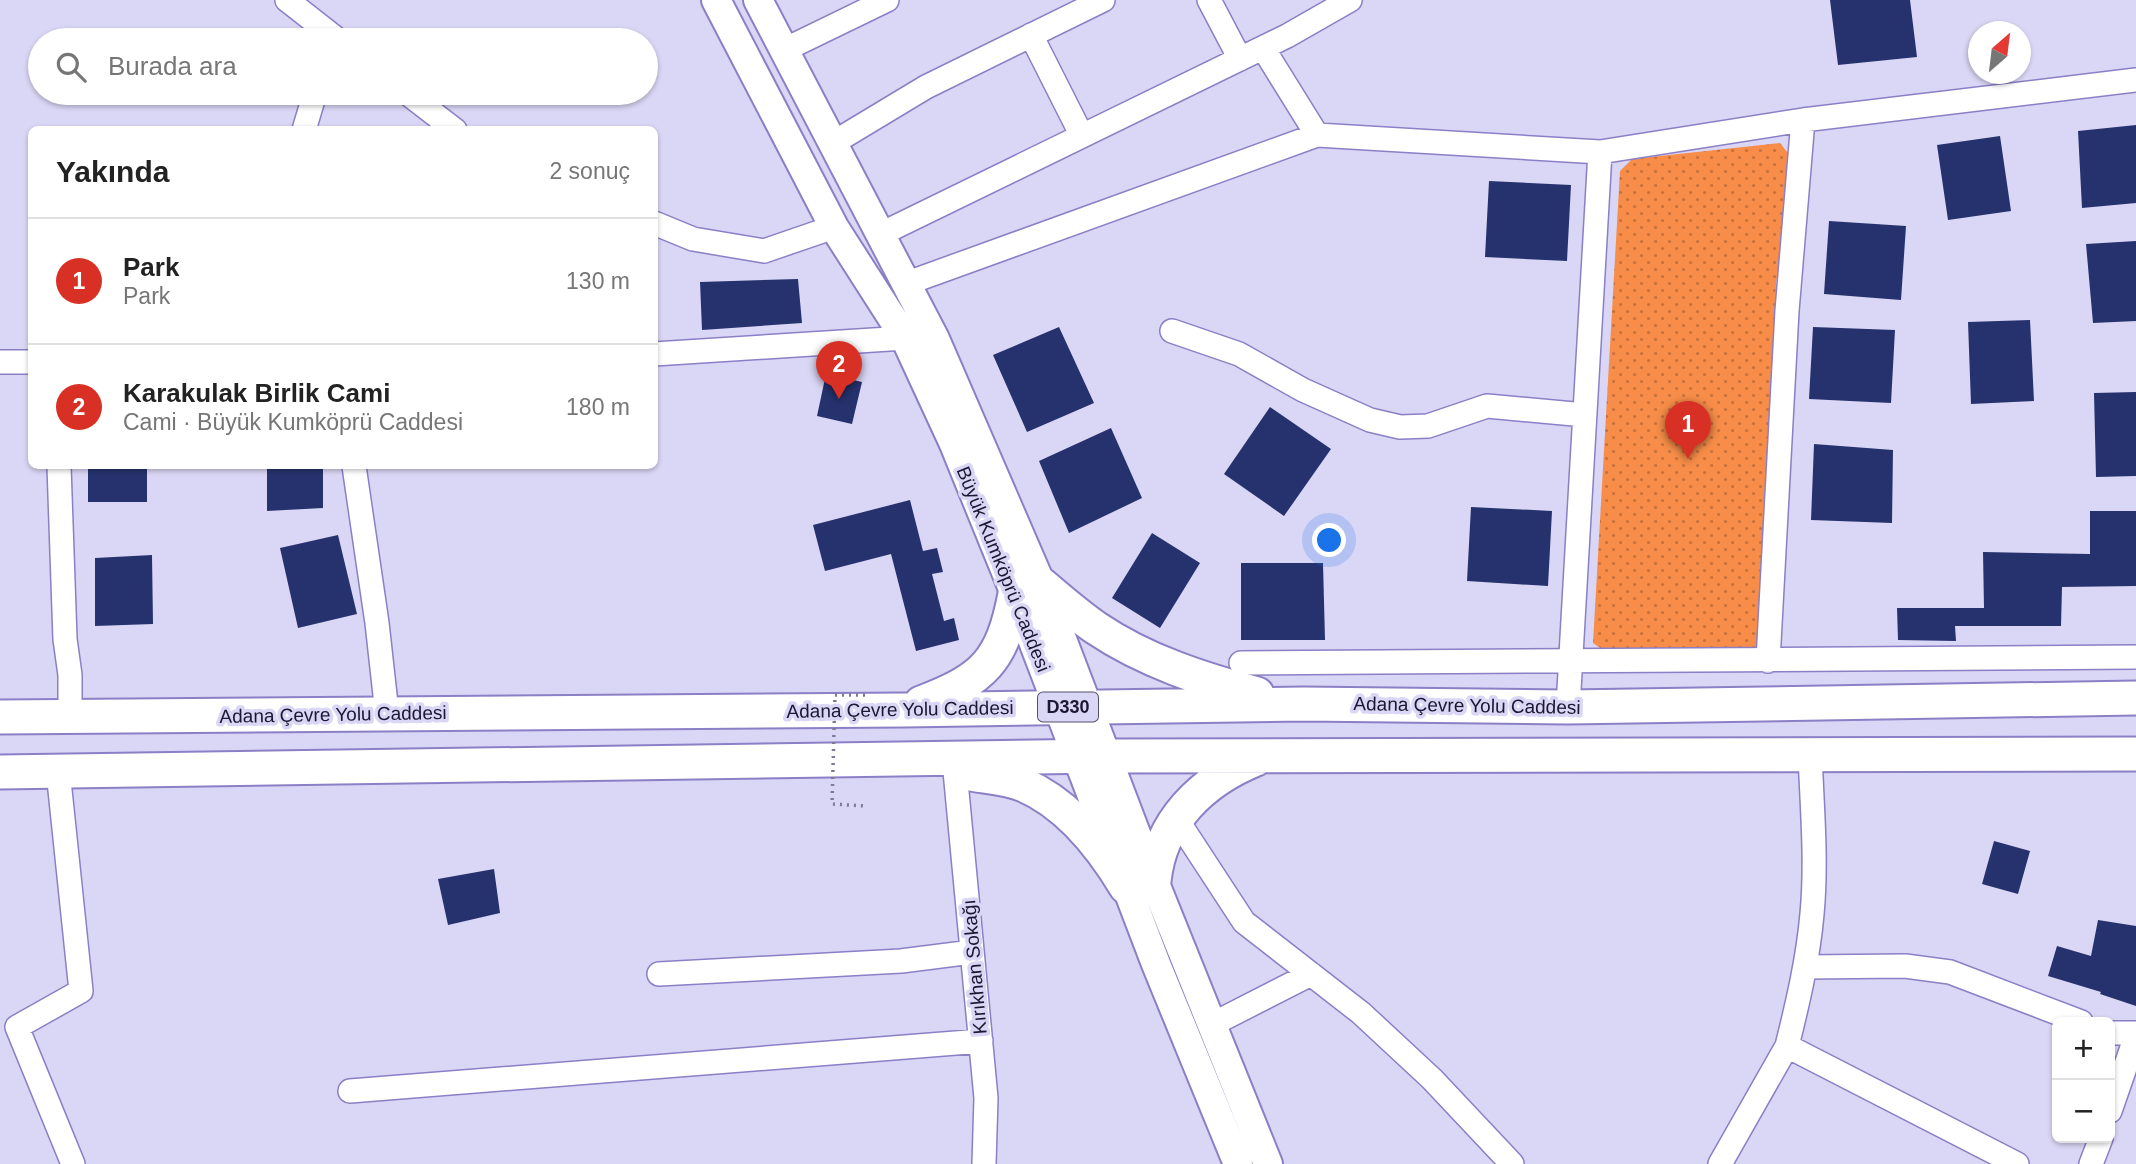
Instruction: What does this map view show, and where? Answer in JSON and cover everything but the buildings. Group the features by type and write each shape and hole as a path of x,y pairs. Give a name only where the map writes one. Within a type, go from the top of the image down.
{"highway":[{"path":"904,710 972,680 988,665 1001,645 1028,589 1145,656 1236,688 1304,704"},
{"name":"Adana Çevre Yolu Caddesi","path":"0,717 1304,704 1568,707 2136,698"},
{"path":"0,772 1091,756 2136,754"},
{"path":"894,758 1022,784 1043,795 1140,884 1176,818 1194,797 1220,776 1266,755"}],"main road":[{"name":"Büyük Kumköprü Caddesi","path":"716,0 834,228 905,338 954,444 1028,589"},
{"name":"Büyük Kumköprü Caddesi","path":"758,0 935,340 1140,884 1238,1164"},
{"name":"Büyük Kumköprü Caddesi","path":"1140,884 1211,1025 1268,1164"}],"street":[{"path":"287,0 319,28"},
{"path":"784,50 887,0"},
{"path":"833,143 926,87 1103,0"},
{"path":"1209,0 1240,59"},
{"path":"881,234 1263,48 1350,0"},
{"path":"1031,35 1082,136"},
{"path":"1263,48 1317,135"},
{"path":"905,284 1317,135 1600,152 1803,120 2136,80"},
{"path":"305,126 311,105"},
{"path":"423,105 450,126"},
{"path":"1768,661 1787,311 1803,120"},
{"path":"1568,707 1600,152"},
{"path":"658,225 693,239 764,251 834,228"},
{"path":"1172,331 1239,354 1303,390 1370,420 1400,428 1428,426 1487,406 1585,415"},
{"path":"658,355 905,338"},
{"path":"0,362 28,362"},
{"path":"59,469 70,717"},
{"path":"355,469 387,713"},
{"path":"1241,663 2136,657"},
{"path":"1720,1164 1787,1046 1805,967 1812,912 1810,754"},
{"path":"58,771 81,991 17,1027 73,1164"},
{"name":"Kırıkhan Sokağı","path":"955,771 986,1098 984,1164"},
{"path":"1176,818 1244,922 1371,1022 1432,1079 1512,1164"},
{"path":"659,974 901,961 972,952"},
{"path":"1805,967 1905,966 1950,972 2068,1017"},
{"path":"1211,1025 1311,974"},
{"path":"2115,1033 2136,1034 2115,1096"},
{"path":"350,1091 981,1041"},
{"path":"1787,1046 2017,1164"},
{"path":"2091,1164 2099,1143"}],"path":[{"path":"865,695 835,695 832,804 866,806"}],"shaded area":[{"path":"1780,143 1795,162 1776,283 1768,636 1750,652 1609,654 1593,643 1620,171 1632,159"}],"place":[{"name":"Karakulak Birlik Cami","path":"839,399"},
{"name":"Park","path":"1688,459"}]}
